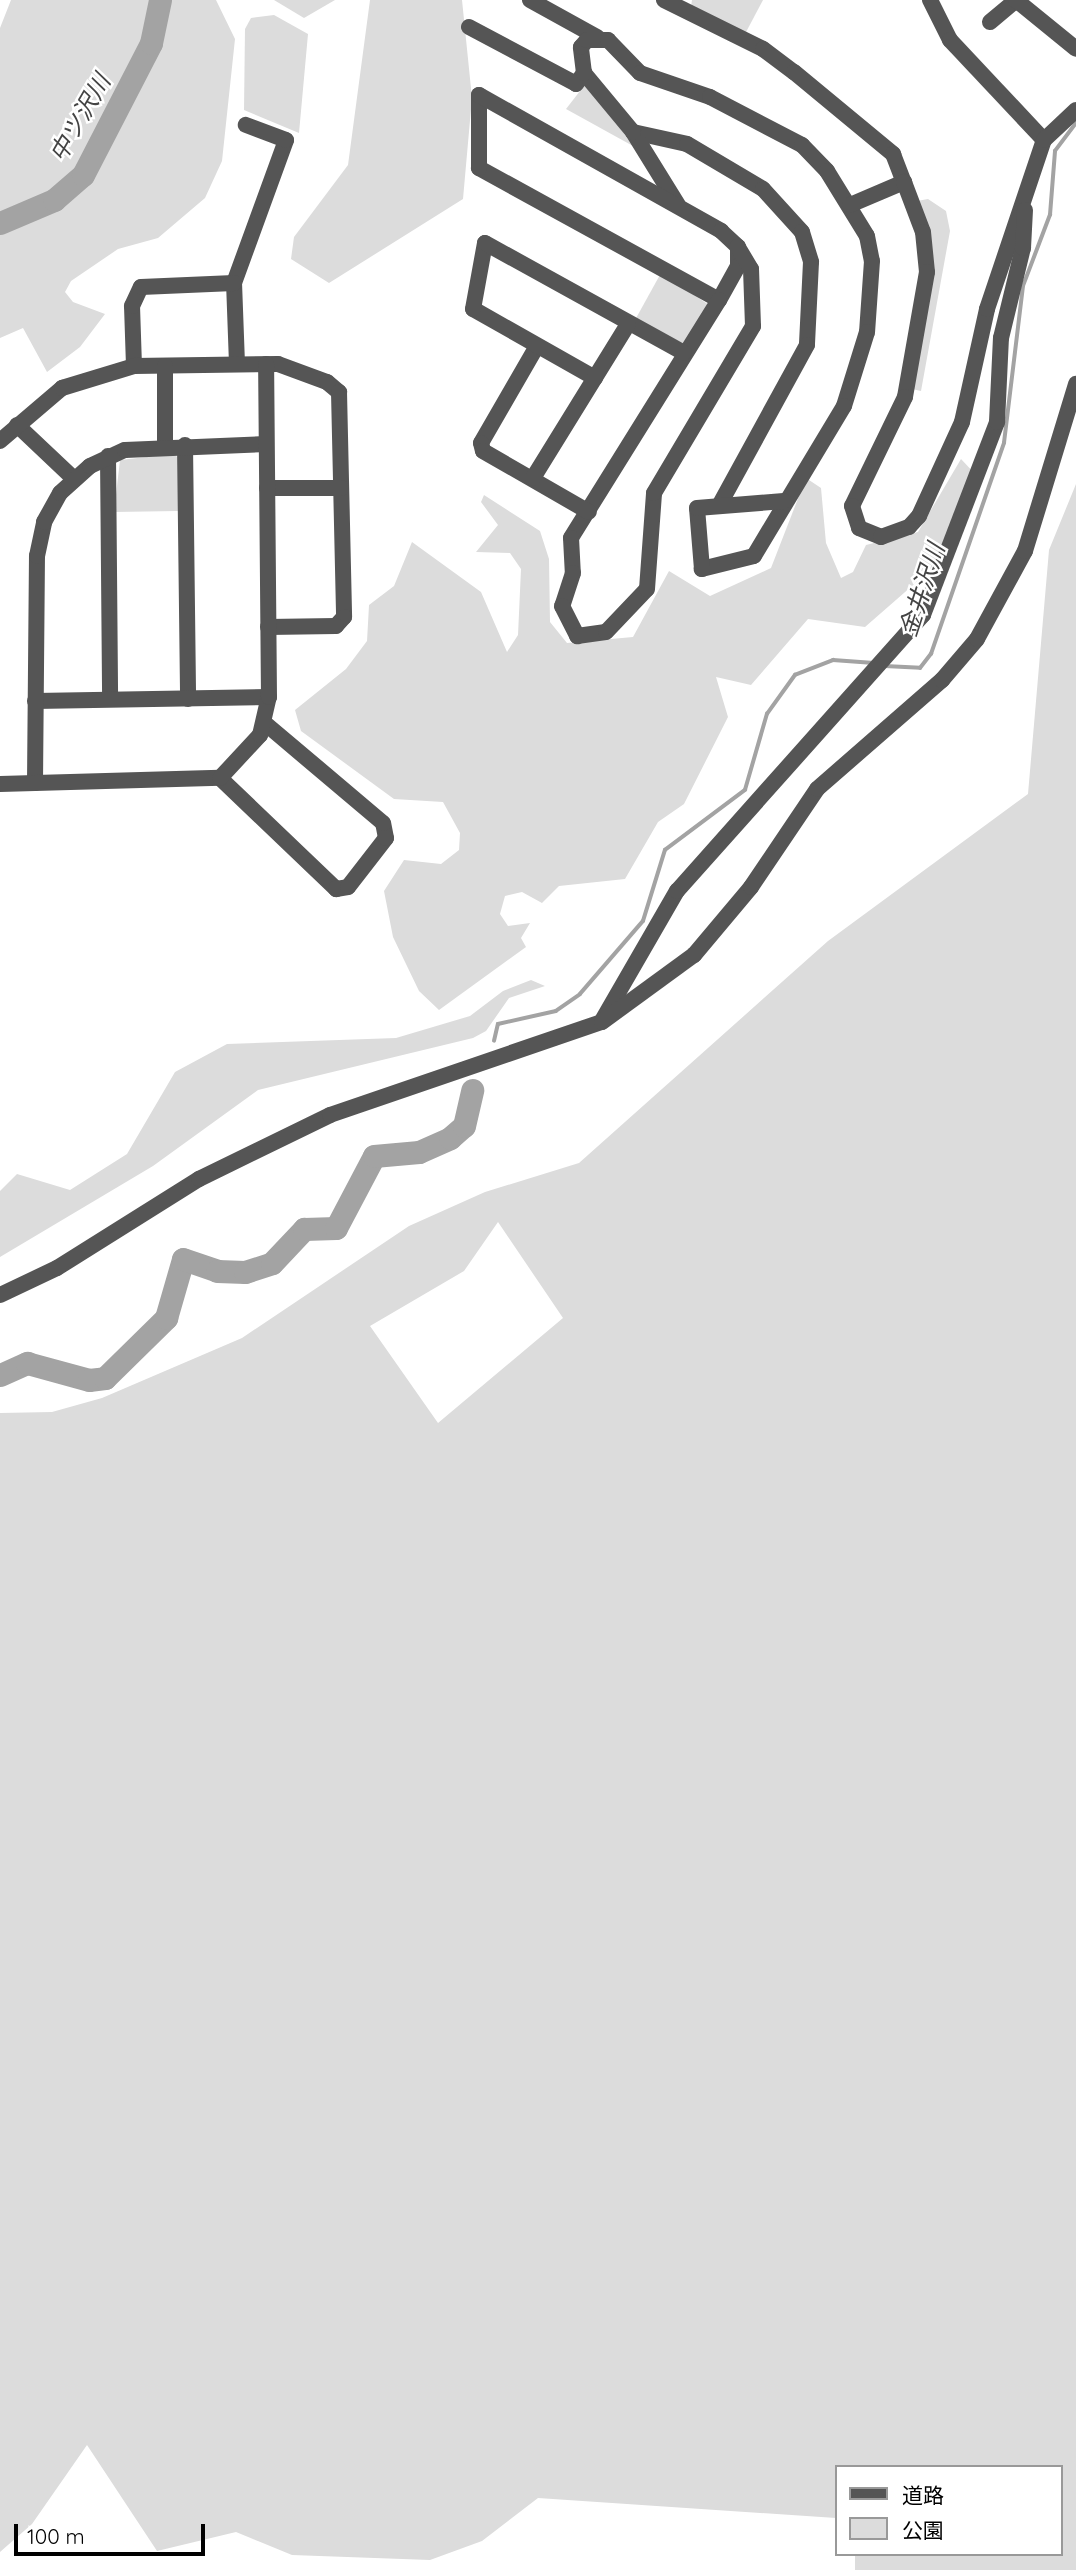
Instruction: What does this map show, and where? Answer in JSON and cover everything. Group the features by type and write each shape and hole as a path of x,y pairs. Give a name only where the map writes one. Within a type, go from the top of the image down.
{"street":[{"path":"530,0 597,37 608,40 639,73 710,97 802,145 850,205 872,261 867,332 844,406 754,556 702,569 697,508 785,501"},
{"path":"664,0 763,49 794,72 893,154 904,182 923,232 927,272 905,397 852,506 869,536 893,535 919,516 965,415 987,309 1025,210"},
{"path":"930,0 950,40 1044,140"},
{"path":"990,22 1016,0 1076,48"},
{"path":"469,27 576,83 584,73"},
{"path":"597,37 581,47 584,73 633,132 678,206"},
{"path":"719,300 479,168 478,94 678,206 738,247 750,262 752,326 654,493 647,589 606,632 585,638 569,628 562,606 573,573 571,538 719,300 738,266 738,247"},
{"path":"602,1022 677,891 788,762 884,666 923,615 990,446 1001,338 1025,210 1044,140 1076,110"},
{"path":"237,364 234,283 286,140 246,125"},
{"path":"633,132 687,144 763,189 802,232 811,262 807,345 719,506"},
{"path":"850,205 904,182"},
{"path":"595,378 473,309 485,243 684,353"},
{"path":"134,366 132,306 141,287 234,283"},
{"path":"533,478 628,324"},
{"path":"537,346 481,443 483,451 589,512"},
{"path":"220,778 266,724 269,697 265,365"},
{"path":"0,441 62,388 134,366 265,365 327,382 339,392 344,617 336,626 268,627"},
{"path":"165,366 165,445"},
{"path":"0,1295 57,1268 199,1179 330,1115 602,1022 694,955 751,887 817,789 925,696 977,639 1025,551 1076,384"},
{"path":"17,425 74,478"},
{"path":"36,783 39,541 52,507 74,478 108,456 165,445 266,444"},
{"path":"185,445 187,699"},
{"path":"108,456 110,699"},
{"path":"267,488 341,488"},
{"path":"35,701 269,697"},
{"path":"0,784 220,778 337,889 348,887 386,838 383,823 266,724"}],"green space":[{"path":"11,0 216,0 235,39 222,161 205,198 158,238 118,249 71,281 65,292 73,302 105,314 80,347 47,372 23,328 0,338 0,28"},
{"path":"274,0 335,0 304,18"},
{"path":"370,0 462,0 472,98 463,199 329,283 291,259 294,237 348,165"},
{"path":"692,0 763,0 745,34 691,7"},
{"path":"274,15 308,34 299,133 244,110 245,29 251,18"},
{"path":"587,82 633,146 566,109"},
{"path":"928,199 946,211 950,231 921,391 912,389 929,300 917,201"},
{"path":"661,273 709,305 685,344 635,320"},
{"path":"173,454 179,458 178,511 114,512 120,460"},
{"path":"961,459 977,476 954,536 928,572 865,627 808,619 751,685 716,677 728,717 684,804 658,822 625,879 559,886 542,903 522,892 505,896 500,914 508,926 530,923 521,938 526,947 439,1010 419,991 393,937 384,891 404,860 441,864 459,850 460,833 443,802 394,799 301,731 295,710 346,669 367,641 369,605 394,586 412,542 481,592 507,652 518,635 521,569 510,553 476,552 498,525 481,502 484,495 540,531 549,559 550,622 567,643 633,637 669,571 710,596 771,568 806,478 821,488 826,543 841,578 853,572 866,545 918,532"},
{"path":"1076,484 1076,2570 855,2570 855,2556 1062,2556 1062,2465 834,2465 834,2518 538,2498 482,2541 430,2560 292,2555 236,2532 157,2551 87,2445 32,2524 0,2552 0,1413 52,1412 102,1398 242,1338 409,1226 485,1192 579,1163 828,941 1028,794 1049,550","holes":["498,1222 563,1318 438,1423 370,1326 464,1271"]},
{"path":"531,980 545,986 509,998 486,1031 473,1038 258,1090 153,1166 0,1257 0,1191 17,1174 70,1190 127,1154 175,1072 227,1044 396,1038 470,1016 503,991"}],"waterway":[{"name":"中ツ沢川","path":"0,223 54,200 83,175 151,43 160,0"},
{"name":"金井沢川","path":"885,666 920,668 931,654 1004,443 1023,286 1050,215 1055,151 1076,123"},
{"name":"金井沢川","path":"494,1041 498,1024 556,1011 580,994 643,921 665,850 745,790 767,714 795,675 833,660 874,663"},
{"name":"金井沢川","path":"0,1375 27,1363 89,1380 105,1378 166,1318 183,1259 217,1271 245,1272 272,1263 304,1229 336,1228 374,1156 419,1152 450,1138 464,1126 472,1090"}]}
